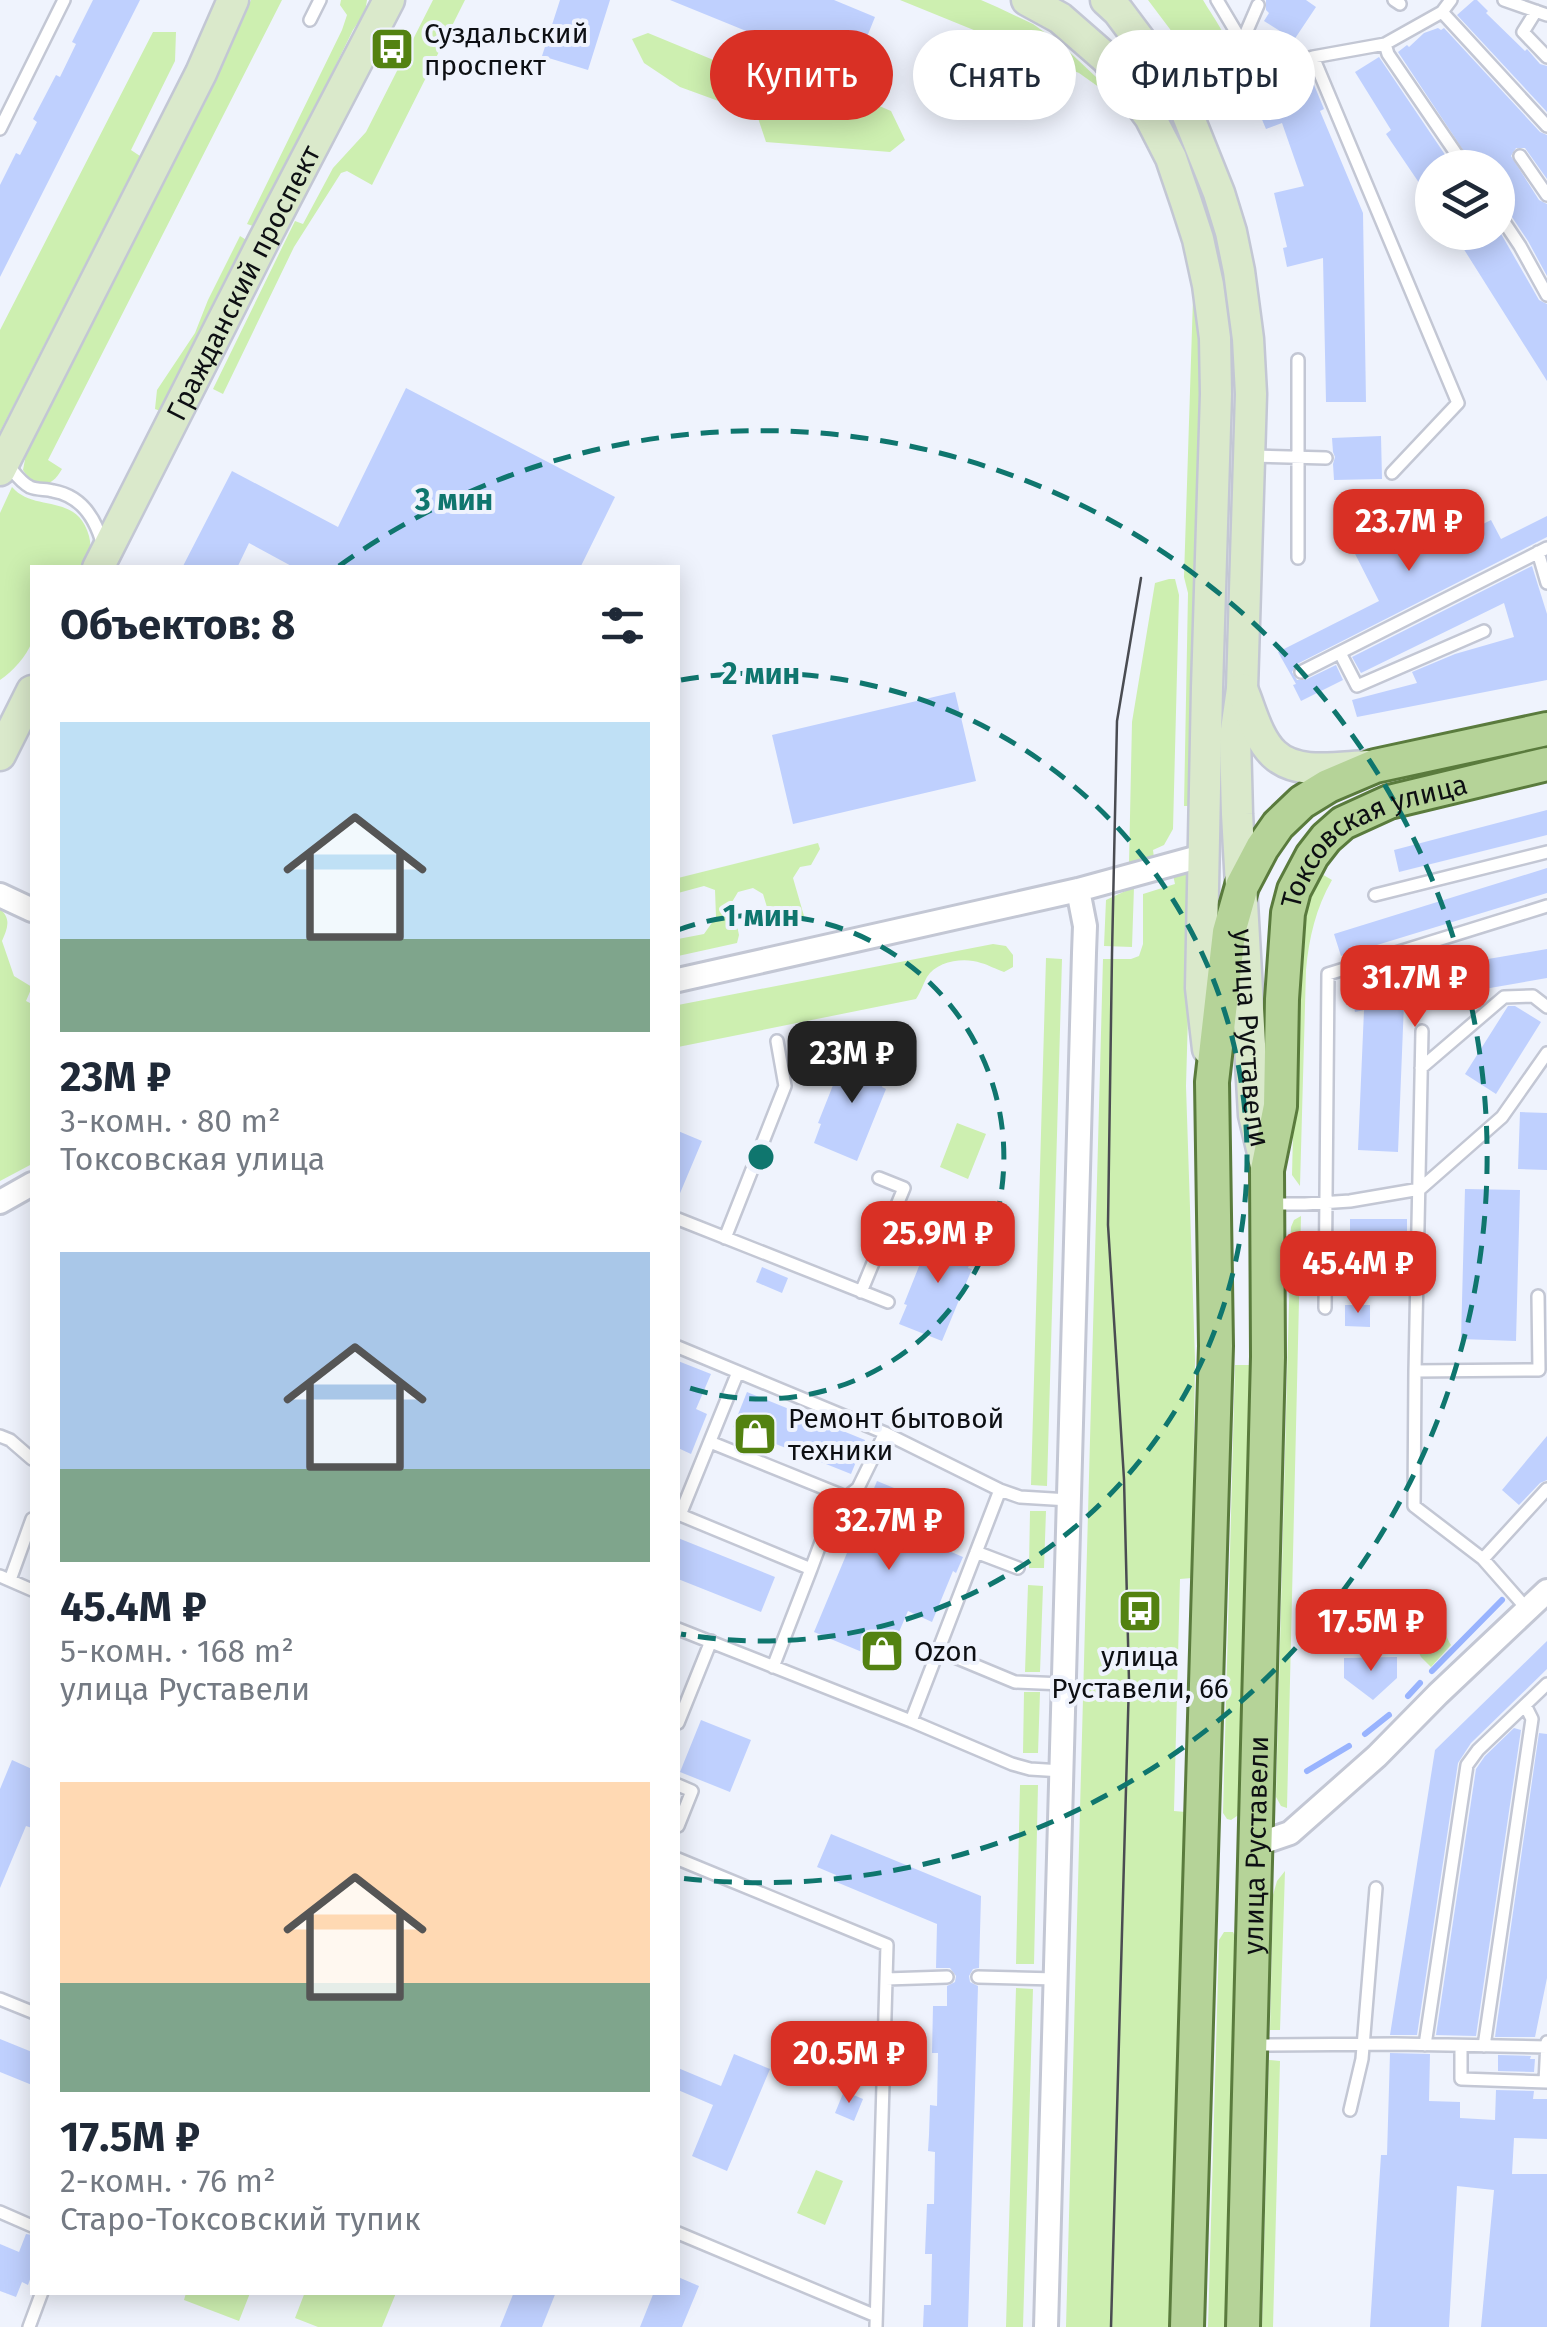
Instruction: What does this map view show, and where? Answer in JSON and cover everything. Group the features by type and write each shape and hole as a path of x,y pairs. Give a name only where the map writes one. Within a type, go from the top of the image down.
{"main road":[{"path":"2,465 201,74 234,0"},
{"name":"Гражданский проспект","path":"102,561 390,0"},
{"name":"улица Руставели","path":"1027,0 1060,18 1107,59 1150,116 1171,158 1198,239 1215,338 1200,988 1212,1082 1216,1346 1188,2327"},
{"name":"улица Руставели","path":"1106,0 1132,30"},
{"name":"улица Руставели","path":"1190,120 1219,193 1240,271 1252,394 1242,689 1235,737 1254,1115 1267,1170 1268,1357 1243,2327"},
{"name":"Токсовская улица","path":"1242,689 1262,738 1275,755 1302,767 1375,766 1547,730"},
{"path":"4,735 30,694"},
{"name":"Токсовская улица","path":"1267,1170 1280,1106 1288,913 1294,890 1312,856 1343,823 1378,806 1547,764"},
{"name":"Токсовская улица","path":"1242,886 1278,825 1302,802 1375,766"},
{"name":"улица Руставели","path":"1212,1082 1229,932 1242,886"},
{"path":"1201,1844 1255,1845"}],"street":[{"path":"680,980 1078,890 1202,856"},
{"path":"1046,2327 1085,926 1078,890"},
{"path":"0,896 30,909"},
{"path":"0,1202 30,1185"},
{"path":"1255,1845 1290,1833 1377,1756 1547,1591"}],"lane":[{"path":"0,129 64,0"},
{"path":"310,20 320,0"},
{"path":"1217,0 1235,30"},
{"path":"1315,57 1385,44 1442,12 1451,0"},
{"path":"1504,0 1541,13 1523,32 1547,57"},
{"path":"1247,30 1258,5"},
{"path":"1442,12 1547,126"},
{"path":"1385,44 1454,150"},
{"path":"1315,62 1458,403 1392,473"},
{"path":"1520,156 1547,195"},
{"path":"1515,238 1547,295"},
{"path":"1298,360 1298,558"},
{"path":"1250,456 1326,458"},
{"path":"2,465 32,488 71,495 90,512 99,530 102,561"},
{"path":"1301,672 1542,550 1547,583"},
{"path":"1340,653 1357,686 1484,631"},
{"path":"1375,895 1547,852"},
{"path":"1325,1308 1328,974 1547,906"},
{"path":"1422,1068 1504,998 1534,996 1547,1007"},
{"path":"1422,1031 1414,1506 1483,1559 1528,1610"},
{"path":"724,1238 785,1086 777,1041"},
{"path":"1266,1204 1350,1201 1420,1189 1502,1117 1547,1052"},
{"path":"861,1292 904,1188 879,1178"},
{"path":"680,1219 888,1302"},
{"path":"1415,1371 1539,1370 1538,1296"},
{"path":"680,1348 885,1433 1000,1490 1020,1497 1069,1500"},
{"path":"680,1512 738,1372"},
{"path":"773,1667 834,1507 858,1488 885,1433"},
{"path":"0,1436 30,1457"},
{"path":"710,1442 846,1498"},
{"path":"1483,1559 1547,1489"},
{"path":"910,1721 1000,1490"},
{"path":"680,1514 810,1568"},
{"path":"30,1523 5,1578 30,1589"},
{"path":"976,1552 1018,1568"},
{"path":"680,1631 1012,1764 1062,1770"},
{"path":"680,1718 710,1641"},
{"path":"938,1650 1014,1682 1064,1684"},
{"path":"1425,2044 1467,1765 1547,1684"},
{"path":"1484,2046 1532,1719 1525,1706"},
{"path":"680,1786 692,1791 680,1821"},
{"path":"680,1859 887,1945 876,2322 680,2235"},
{"path":"1350,2110 1362,2059 1376,1888"},
{"path":"886,1978 948,1977"},
{"path":"978,1977 1056,1978"},
{"path":"0,1999 30,2011"},
{"path":"1250,2044 1547,2046 1546,2082 1460,2079 1461,2046"},
{"path":"0,2212 30,2225"},
{"path":"29,2327 41,2295"}],"green space":[{"path":"251,0 282,0 48,460 62,469 53,480 38,484 23,470 27,449"},
{"path":"341,0 367,0 365,12 256,227 247,224 342,30 347,15"},
{"path":"433,0 465,0 372,185 347,171 341,173 294,247 223,394 213,389 295,221 303,224 333,168 366,132"},
{"path":"900,0 981,0 1041,30 974,30"},
{"path":"1148,0 1203,0 1221,30 1171,30"},
{"path":"153,32 176,32 175,61 131,150 140,156 0,432 0,330"},
{"path":"648,33 710,59 710,98 680,87 644,63 632,39"},
{"path":"1076,58 1096,77 1096,85 1079,73"},
{"path":"893,115 905,140 890,152 766,142 759,120 893,120"},
{"path":"240,236 248,241 163,412 155,409 157,390 195,333"},
{"path":"1193,298 1202,365 1190,806 1184,806 1188,593 1184,577"},
{"path":"12,487 21,495 75,513 89,536 90,548 86,565 30,565 30,646 19,663 0,680 0,513"},
{"path":"1175,579 1179,595 1173,829 1164,845 1153,850 1154,858 1129,864 1132,722 1155,583"},
{"path":"818,843 820,849 811,865 800,867 793,878 804,916 798,923 787,928 773,927 763,894 753,888 738,892 732,902 737,943 680,956 680,939 704,934 716,917 715,890 704,886 680,892 680,878"},
{"path":"1188,870 1192,874 1186,1086 1195,1360 1192,1578 1180,1579 1174,1811 1186,1812 1171,2327 1066,2327 1103,959 1139,956 1143,944 1143,894 1175,884 1173,875"},
{"path":"1320,873 1332,880 1314,923 1306,970 1300,1186 1292,1175 1297,969 1303,915"},
{"path":"1134,887 1132,947 1104,946 1106,900"},
{"path":"0,909 7,920 2,941 14,976 30,986 26,1001 30,1003 30,1165 0,1181"},
{"path":"993,944 1006,946 1013,955 1013,967 1004,972 974,961 937,967 916,999 680,1047 680,1005"},
{"path":"1046,958 1062,959 1047,1486 1031,1485"},
{"path":"957,1123 986,1134 968,1179 940,1167"},
{"path":"1301,1216 1287,1808 1276,1797 1291,1227"},
{"path":"1235,1365 1251,1365 1240,1814 1231,1820 1223,1813"},
{"path":"1030,1511 1046,1511 1044,1568 1029,1568"},
{"path":"1028,1585 1043,1586 1040,1672 1025,1672"},
{"path":"1436,1607 1451,1645 1431,1667 1417,1649 1423,1633 1417,1624"},
{"path":"1024,1692 1040,1692 1038,1753 1023,1753"},
{"path":"1020,1785 1038,1785 1034,1964 1016,1964"},
{"path":"1285,1871 1280,2030 1270,2030 1273,1895"},
{"path":"1224,1932 1233,1932 1237,1940 1227,2327 1208,2327 1219,1940"},
{"path":"1016,1988 1033,1989 1023,2327 1006,2327"},
{"path":"1269,2060 1280,2061 1273,2327 1262,2327"},
{"path":"816,2170 843,2181 825,2225 797,2213"},
{"path":"185,2295 249,2295 239,2321 184,2300"},
{"path":"304,2295 395,2295 382,2327 318,2327 295,2318"}],"building":[{"path":"93,0 140,0 0,277 0,185 37,122 33,119 56,75 60,77"},
{"path":"560,0 610,0 588,70 542,56"},
{"path":"670,0 834,0 875,17 870,30 744,30"},
{"path":"1266,0 1306,0 1316,7 1301,30 1278,30 1264,21 1269,13"},
{"path":"1474,0 1525,51 1547,66 1547,112 1457,15"},
{"path":"1444,28 1547,135 1547,179 1525,148 1463,150 1398,52 1424,33"},
{"path":"1379,57 1442,150 1415,150 1415,177 1386,134 1391,130 1355,72"},
{"path":"1315,87 1324,109 1320,111 1363,213 1366,402 1326,402 1323,258 1287,267 1283,248 1287,247 1274,193 1304,186 1282,123 1266,129 1262,120 1315,120"},
{"path":"1515,162 1539,200 1547,204 1547,276 1515,222"},
{"path":"1464,250 1510,250 1539,300 1547,304 1547,381"},
{"path":"406,388 615,497 581,565 289,565 249,543 238,565 184,565 232,471 338,527"},
{"path":"1381,436 1382,479 1334,480 1332,438"},
{"path":"1439,494 1459,536 1491,520 1501,539 1547,516 1547,537 1297,664 1292,672 1297,680 1336,665 1343,680 1301,701 1278,652 1379,601 1348,540"},
{"path":"1532,566 1547,614 1547,680 1357,717 1352,700 1417,683 1412,672 1455,654 1514,637 1504,603 1361,673 1352,657"},
{"path":"955,692 976,781 793,824 772,735"},
{"path":"1547,810 1547,835 1399,872 1394,850"},
{"path":"1547,868 1547,893 1341,956 1334,934"},
{"path":"1547,949 1547,978 1404,1003 1398,1152 1358,1150 1364,1010 1355,1012 1348,983"},
{"path":"1508,1006 1515,1006 1541,1022 1496,1094 1465,1074"},
{"path":"847,1050 889,1068 882,1087 886,1089 857,1161 814,1143"},
{"path":"1520,1112 1547,1113 1547,1170 1518,1169"},
{"path":"680,1132 702,1141 680,1193"},
{"path":"1465,1189 1520,1190 1516,1341 1461,1339"},
{"path":"1350,1219 1407,1219 1407,1245 1350,1245"},
{"path":"933,1231 975,1248 968,1268 972,1269 942,1341 899,1324"},
{"path":"762,1267 788,1278 782,1293 756,1282"},
{"path":"1345,1305 1370,1305 1370,1327 1345,1326"},
{"path":"680,1362 711,1374 696,1409 707,1414 691,1454 680,1449"},
{"path":"747,1392 865,1440 851,1474 733,1427"},
{"path":"1547,1436 1547,1480 1519,1505 1502,1490"},
{"path":"877,1481 950,1511 935,1545 963,1557 932,1622 908,1611 886,1662 814,1632"},
{"path":"680,1539 775,1577 761,1612 680,1580"},
{"path":"1547,1641 1547,1669 1471,1743 1458,1763 1417,2035 1390,2035 1435,1750"},
{"path":"1397,1657 1397,1678 1373,1700 1344,1678 1344,1658"},
{"path":"701,1720 751,1740 730,1792 680,1772"},
{"path":"1514,1728 1521,1730 1476,2036 1436,2035 1476,1769"},
{"path":"1539,1733 1547,1734 1547,1978 1535,2037 1495,2037"},
{"path":"12,1760 30,1768 30,1827 26,1826 0,1888 0,1789"},
{"path":"831,1834 981,1896 979,1968 969,1976 970,1982 978,1986 968,2327 923,2327 924,2305 931,2305 932,2254 925,2254 927,2204 934,2204 935,2152 928,2151 930,2105 937,2106 938,2053 932,2053 933,2006 947,2006 947,1986 955,1982 956,1976 950,1968 936,1968 937,1924 834,1881 836,1875 817,1867"},
{"path":"0,2039 30,2051 30,2084 0,2072"},
{"path":"856,2047 873,2054 865,2072 848,2065"},
{"path":"1390,2053 1430,2054 1429,2101 1460,2102 1460,2118 1495,2120 1496,2090 1534,2091 1533,2099 1547,2099 1547,2139 1514,2138 1512,2174 1547,2174 1547,2327 1481,2327 1494,2190 1457,2186 1449,2327 1370,2327 1381,2155 1387,2155"},
{"path":"734,2054 770,2069 727,2171 692,2156 713,2105 680,2091 680,2069 721,2086"},
{"path":"1498,2055 1531,2056 1535,2059 1534,2072 1498,2071"},
{"path":"844,2091 863,2099 854,2121 835,2113"},
{"path":"26,2234 30,2235 30,2280 28,2285 22,2282 16,2297 0,2291 0,2244 19,2252"},
{"path":"680,2278 699,2286 682,2327 640,2327 653,2295 680,2295"},
{"path":"513,2295 555,2295 542,2327 500,2327"}],"waterway":[{"path":"1432,1671 1502,1600"},
{"path":"1408,1696 1420,1683"},
{"path":"1365,1734 1389,1715"},
{"path":"1307,1771 1349,1746"}],"tram line":[{"path":"1111,2327 1129,1681 1124,1479 1108,1225 1112,954 1117,721 1141,578"}],"place":[{"name":"Суздальский проспект","path":"392,49"},
{"name":"Ремонт бытовой техники","path":"755,1434"},
{"name":"улица Руставели, 66","path":"1140,1611"},
{"name":"Ozon","path":"882,1651"}]}
